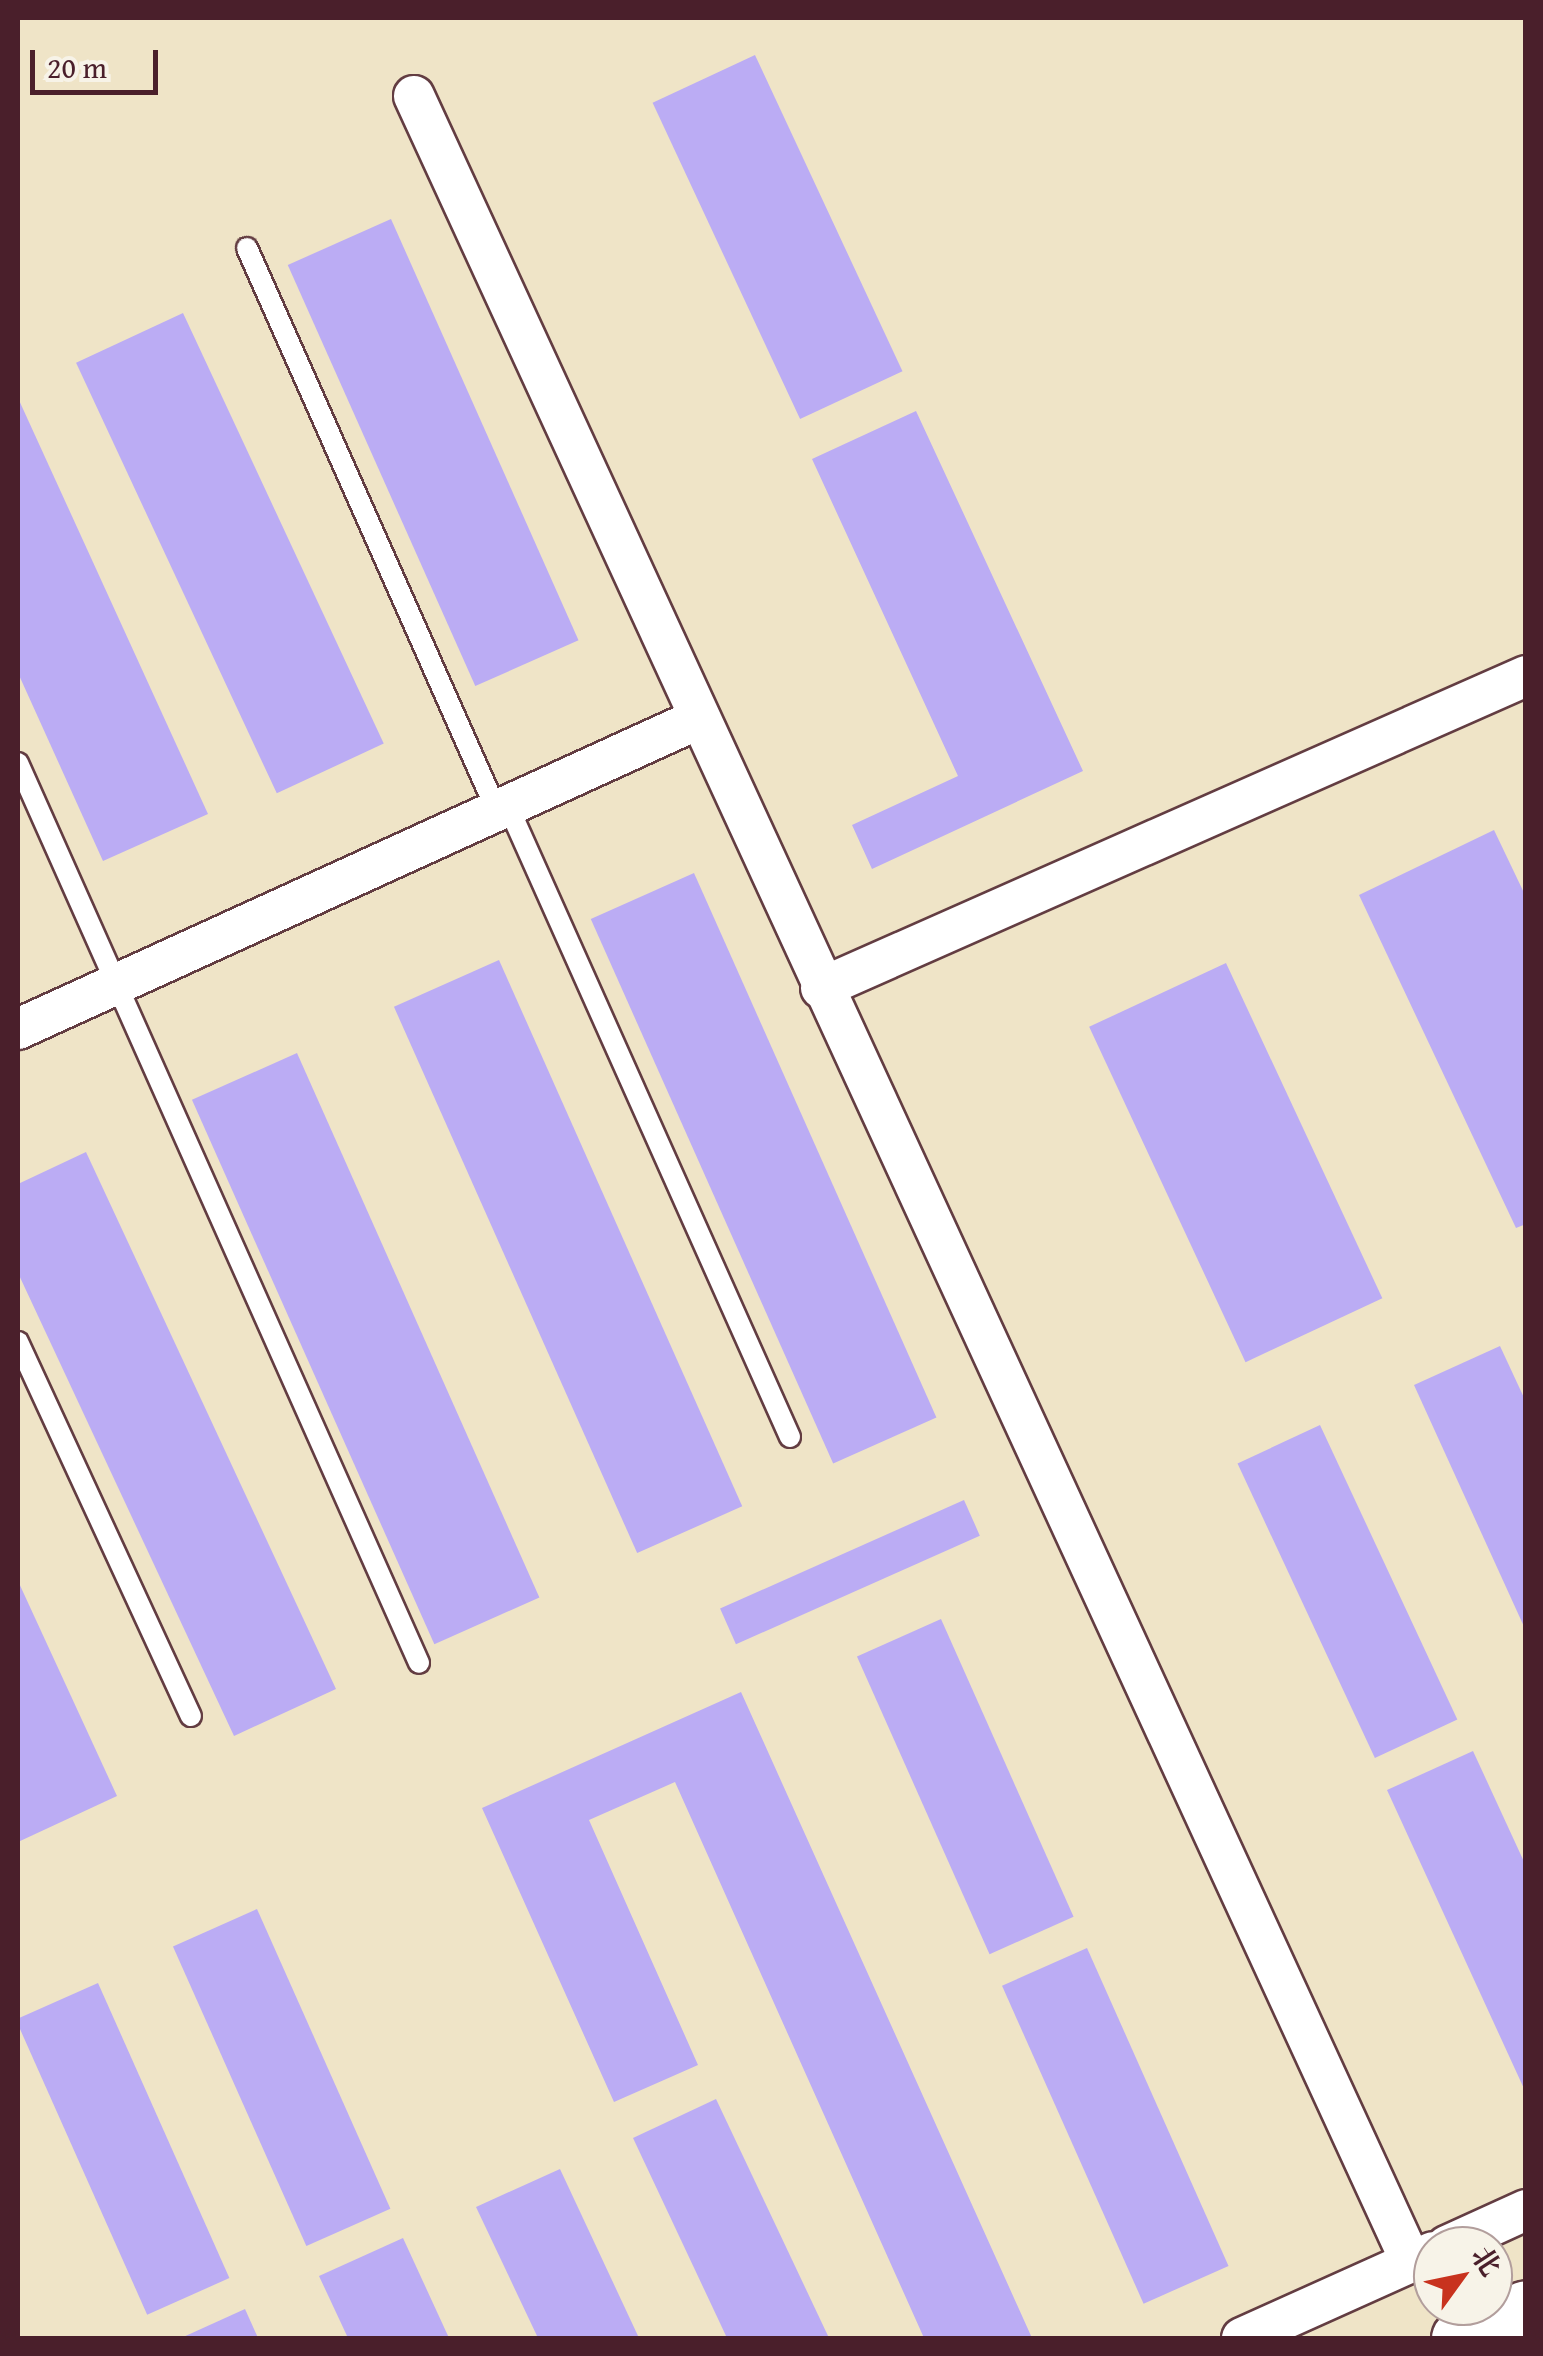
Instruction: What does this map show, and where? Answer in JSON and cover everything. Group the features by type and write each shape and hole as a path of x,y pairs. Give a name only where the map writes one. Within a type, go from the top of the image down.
{"main road":[{"path":"1459,2338 1526,2308"}],"street":[{"path":"414,96 821,988 1417,2226"},
{"path":"821,988 1526,676"},
{"path":"18,1030 698,719"},
{"path":"1491,2226 1526,2210"},
{"path":"1242,2338 1413,2262"}],"lane":[{"path":"248,248 790,1437"},
{"path":"18,762 419,1663"},
{"path":"18,1342 192,1716"}],"building":[{"path":"755,55 902,371 800,419 653,103"},
{"path":"391,219 579,640 475,686 288,265"},
{"path":"183,313 384,743 277,793 76,363"},
{"path":"18,398 208,814 103,861 18,673"},
{"path":"916,411 1083,771 872,869 852,825 958,776 812,459"},
{"path":"1494,830 1526,897 1526,1224 1516,1228 1359,895"},
{"path":"694,873 936,1417 833,1463 591,919"},
{"path":"499,960 742,1506 637,1553 394,1007"},
{"path":"1226,963 1382,1298 1246,1362 1089,1027"},
{"path":"297,1053 539,1597 434,1644 192,1100"},
{"path":"86,1152 336,1689 234,1736 18,1273 18,1184"},
{"path":"1500,1346 1526,1402 1526,1631 1414,1385"},
{"path":"1320,1425 1457,1720 1375,1758 1238,1463"},
{"path":"964,1500 980,1536 736,1644 720,1609"},
{"path":"18,1581 117,1796 18,1842"},
{"path":"941,1619 1074,1917 990,1954 857,1656"},
{"path":"741,1692 1032,2338 924,2338 675,1782 589,1820 698,2065 614,2102 482,1808"},
{"path":"1473,1751 1526,1866 1526,2093 1387,1790"},
{"path":"257,1909 390,2209 306,2246 173,1946"},
{"path":"1087,1948 1229,2266 1144,2304 1002,1986"},
{"path":"98,1983 229,2278 147,2315 18,2025 18,2019"},
{"path":"716,2099 829,2338 727,2338 633,2138"},
{"path":"560,2169 639,2338 538,2338 476,2207"},
{"path":"403,2238 449,2338 348,2338 319,2276"},
{"path":"245,2309 258,2338 181,2338"}]}
